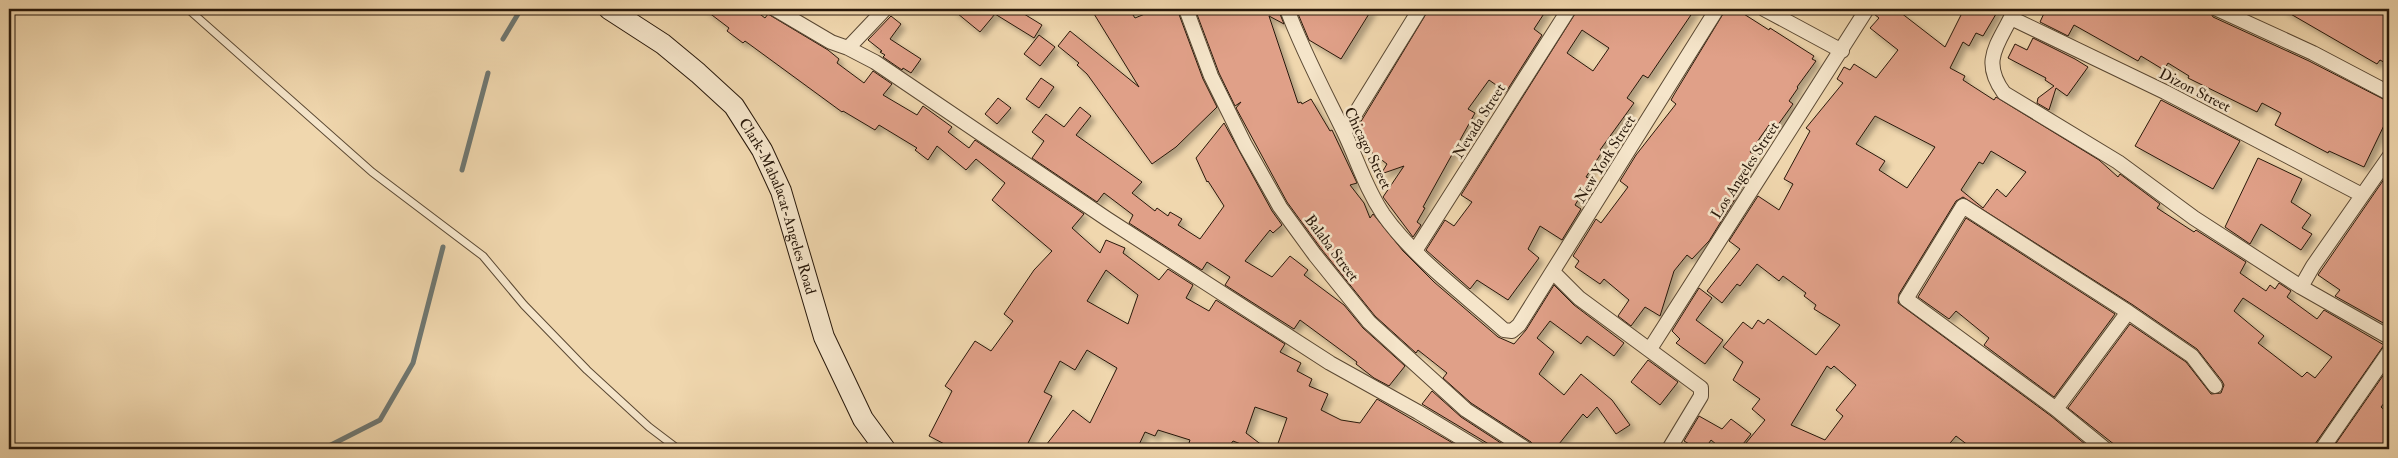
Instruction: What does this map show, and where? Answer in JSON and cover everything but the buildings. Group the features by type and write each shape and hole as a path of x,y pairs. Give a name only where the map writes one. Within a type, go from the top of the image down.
{"main road":[{"name":"Clark-Mabalacat-Angeles Road","path":"609,9 663,44 734,106 762,150 781,191 824,337 863,419 885,449"}],"street":[{"path":"775,9 831,42 848,48 883,67 1106,219 1330,364 1418,412 1479,449"},
{"path":"848,48 885,9"},
{"name":"Balaba Street","path":"1186,9 1211,76 1245,145 1280,207 1315,255 1369,322 1466,410 1526,449"},
{"name":"Chicago Street","path":"1286,9 1301,46 1344,132 1361,176 1384,215 1415,251 1504,330 1512,331 1519,326"},
{"path":"1344,132 1420,9"},
{"name":"Nevada Street","path":"1415,251 1570,9"},
{"name":"New York Street","path":"1519,326 1717,9"},
{"path":"1764,9 1842,51"},
{"name":"Los Angeles Street","path":"1650,349 1842,51 1867,9"},
{"path":"2217,9 2313,53 2389,93"},
{"path":"2013,14 1991,61 1993,79 2004,93 2118,162 2194,218 2301,287 2389,337"},
{"name":"Dizon Street","path":"2013,14 2362,195"},
{"path":"2301,287 2389,157"},
{"path":"2105,449 2056,409 1906,298 1963,206 2128,312 2192,356 2215,386"},
{"path":"1553,272 1579,298 1701,388 1701,396 1669,449"},
{"path":"2056,409 2128,312"},
{"path":"2322,449 2389,352"}],"lane":[{"path":"188,9 372,172 483,256 524,305 587,370 649,427 678,449"}],"waterway":[{"path":"503,39 521,9"},
{"path":"462,170 488,73"},
{"path":"323,449 380,420 413,363 443,247"}]}
